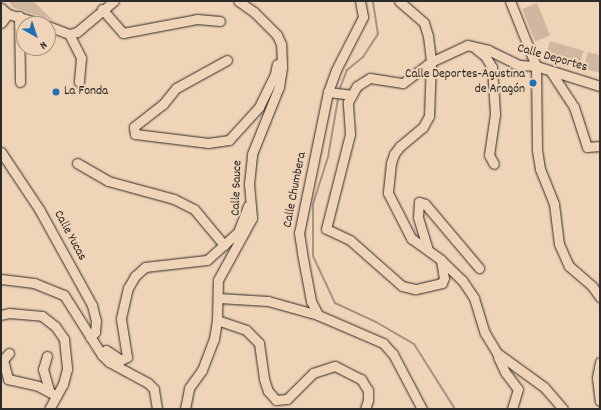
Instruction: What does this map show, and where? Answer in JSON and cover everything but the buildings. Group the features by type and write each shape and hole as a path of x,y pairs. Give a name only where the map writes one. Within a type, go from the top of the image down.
{"street":[{"path":"56,29 69,34 77,32 102,9 114,1"},
{"name":"Calle Sauce","path":"185,409 189,388 202,370 218,320 218,280 252,218 250,198 252,154 279,87 282,44 277,35 254,12 238,1"},
{"name":"Calle Chumbera","path":"318,315 311,301 306,280 299,233 328,92 336,70 353,40 362,18 360,1"},
{"path":"510,1 536,66 537,150 540,170 554,204 559,244 569,266 592,286 600,297"},
{"path":"401,2 424,23 428,36 431,62 429,116 423,127 400,146 394,154 391,163 388,193 411,238 441,260 462,280 474,298 485,333 508,369 519,392 512,409"},
{"path":"102,9 123,33 197,19 220,21"},
{"path":"1,23 4,11 19,16"},
{"path":"69,34 81,58 78,82"},
{"path":"441,260 444,278 442,283 432,287 415,289 402,286 350,240 328,230 326,226 350,134 348,119 350,95 357,86 370,78 396,84 403,83 431,62 467,45 485,56 492,67 495,114 489,155 494,164"},
{"name":"Calle Deportes","path":"467,45 488,50 519,65 536,66 600,86"},
{"path":"20,56 20,82"},
{"path":"227,60 176,88 163,104 134,127 135,134 208,144 229,140 259,107 282,56"},
{"path":"552,72 574,107 587,147 600,146"},
{"path":"328,92 350,95"},
{"name":"Calle Yucas","path":"1,152 39,209 83,290 96,321 95,332 90,338"},
{"path":"77,163 108,181 174,199 194,209 224,245"},
{"path":"102,355 106,350 121,360 127,357 121,318 128,288 136,276 145,267 207,260 238,232 250,198"},
{"path":"428,250 418,217 419,202 425,204 479,268"},
{"path":"1,279 34,283 58,292 69,300 90,338 102,355 109,362 148,383 154,390 157,409"},
{"path":"69,300 83,290"},
{"path":"218,298 268,300 318,315 383,343 393,354 422,409"},
{"path":"1,315 9,313 42,316 55,326 64,339 67,369 53,393 49,409"},
{"path":"218,320 246,330 259,343 264,379 268,391 276,400 287,399 313,373 335,366 361,379 368,390 368,400 364,409"},
{"path":"9,353 3,360 8,379 53,393"},
{"path":"47,356 43,369 53,393"},
{"path":"600,362 597,378 600,401"},
{"path":"508,369 544,387 563,409"}],"shaded area":[{"path":"8,1 33,1 49,16 40,16 14,8"},
{"path":"537,3 550,35 535,41 522,9"},
{"path":"550,41 584,51 579,67 545,57"},
{"path":"588,52 600,55 600,73 583,68"}],"waterway":[{"path":"340,88 347,70 363,57 378,34 373,1"},
{"path":"338,99 328,157 313,204 313,256 335,303 376,322 414,344 455,409"}],"place":[{"name":"Calle Deportes-Agustina de Aragón","path":"533,83"},
{"name":"La Fonda","path":"56,92"}]}
